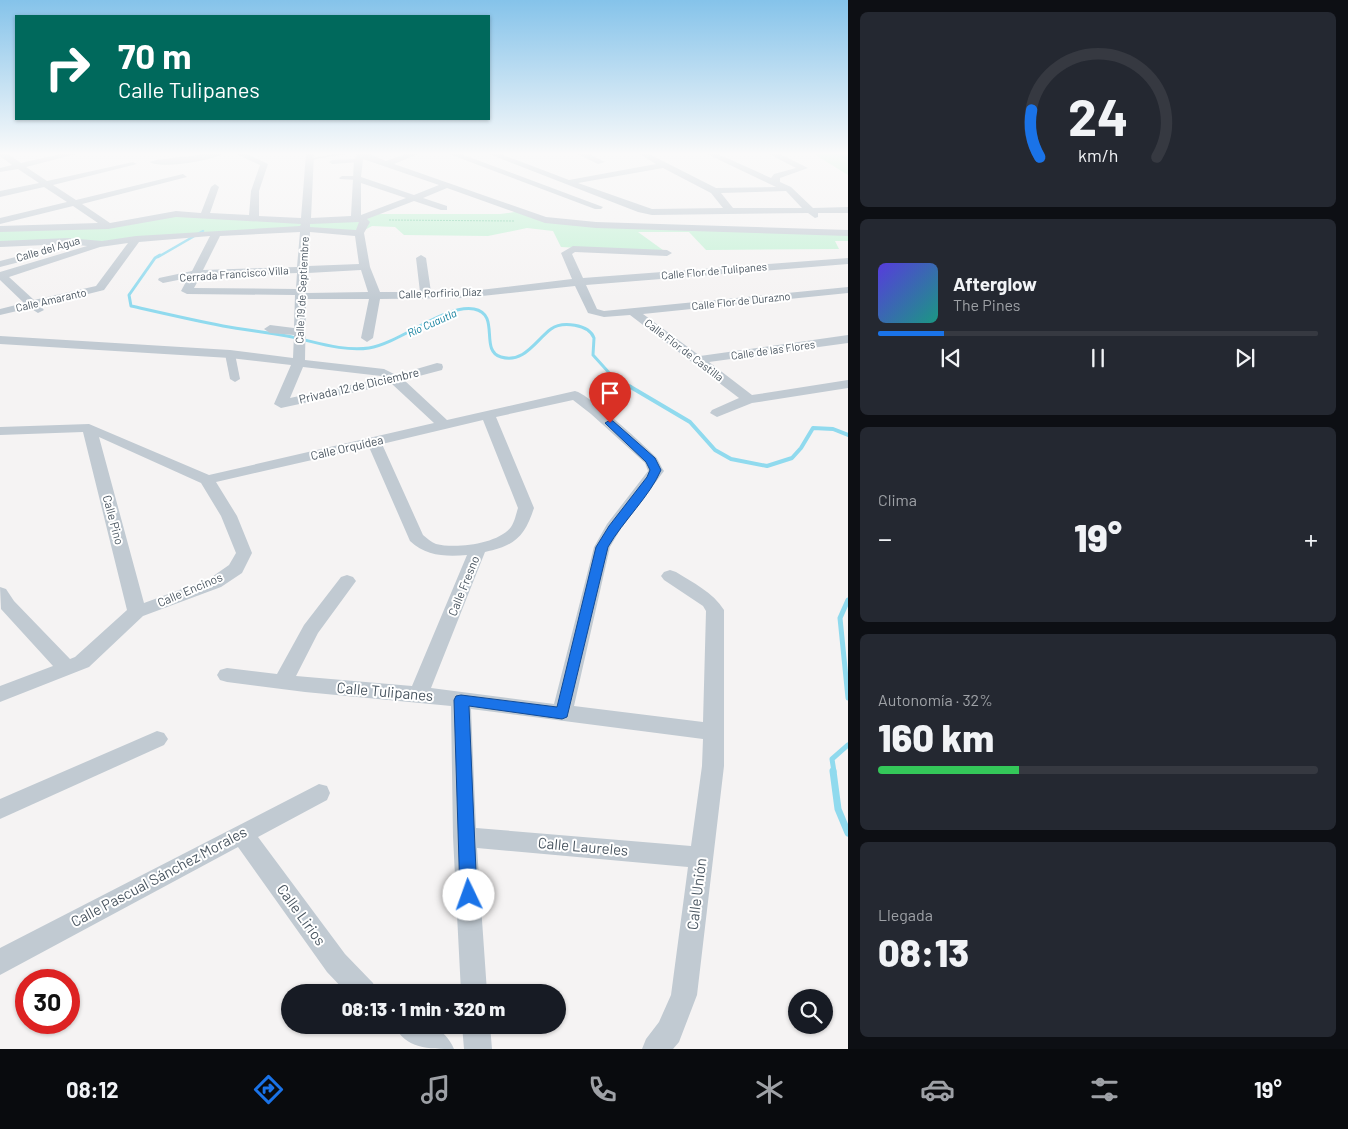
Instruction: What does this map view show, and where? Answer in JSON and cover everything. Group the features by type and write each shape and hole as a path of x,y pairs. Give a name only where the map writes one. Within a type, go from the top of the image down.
{"street":[{"path":"0,221 70,203"},
{"path":"75,203 108,226"},
{"path":"205,216 209,203"},
{"path":"254,218 255,203"},
{"name":"Calle 19 de Septiembre","path":"299,362 307,203"},
{"path":"355,203 354,215 364,222 359,233 365,267 375,295 367,338"},
{"path":"0,244 68,241 102,244 136,239 305,225 359,219 402,203"},
{"path":"429,203 444,208"},
{"path":"512,203 596,225 848,233"},
{"path":"552,214 564,203"},
{"path":"585,203 598,207"},
{"path":"623,203 652,212 848,210"},
{"path":"724,203 731,212"},
{"path":"803,203 836,232"},
{"path":"0,229 108,226 176,214 254,218 359,233"},
{"path":"195,274 217,233"},
{"name":"Calle Amaranto","path":"0,312 100,288 136,239"},
{"path":"0,264 81,243"},
{"name":"Calle del Agua","path":"1,276 102,244"},
{"name":"Calle Flor de Castilla","path":"668,253 573,249 568,250 566,253 592,311 604,314 634,312 749,399"},
{"path":"421,258 426,294"},
{"name":"Calle Flor de Tulipanes","path":"579,282 848,260"},
{"name":"Cerrada Francisco Villa","path":"163,280 195,274 365,267"},
{"name":"Calle Porfirio Díaz","path":"195,274 187,291 463,295 579,282"},
{"path":"1,276 40,313"},
{"name":"Calle Flor de Durazno","path":"634,312 848,290"},
{"path":"270,329 299,332"},
{"path":"0,340 230,354 384,373 395,379 443,424"},
{"name":"Calle de las Flores","path":"698,360 848,340"},
{"path":"230,354 235,379"},
{"name":"Privada 12 de Diciembre","path":"299,362 281,404 395,379 437,367"},
{"path":"717,413 749,399 848,384"},
{"name":"Calle Orquídea","path":"207,480 575,395 596,411 651,461 656,470 652,478 613,528 602,547 562,713"},
{"name":"Calle Fresno","path":"419,694 478,550 507,539 515,532 526,508 488,415"},
{"path":"0,431 89,428 207,480"},
{"name":"Calle Pino","path":"89,428 137,612"},
{"path":"374,442 416,537 425,546 435,549 478,550"},
{"name":"Calle Encinos","path":"0,694 82,662 137,612 215,583 236,569 244,553 229,516 207,480"},
{"name":"Calle Unión","path":"656,1049 669,1032 684,996 713,766 715,610 709,602 670,576"},
{"path":"294,683 284,679 312,630 347,581"},
{"path":"0,593 8,606 67,668"},
{"path":"227,675 294,683"},
{"name":"Calle Tulipanes","path":"294,683 419,694 713,732"},
{"path":"461,700 465,837 474,984"},
{"path":"0,809 156,739"},
{"name":"Calle Pascual Sánchez Morales","path":"0,962 319,794"},
{"name":"Calle Lirios","path":"242,834 336,963 356,984"},
{"name":"Calle Laureles","path":"465,837 701,857"},
{"path":"420,1034 440,1049"},
{"path":"477,1034 478,1049"}],"path":[{"path":"359,219 514,221"}],"green space":[{"path":"522,211 545,220 571,222 848,233 848,241 835,241 839,249 706,250 689,232 638,232 667,253 561,247 553,231 527,228 488,236 404,235 395,227 372,226 359,233 304,229 116,241 0,244 0,229 85,228 157,216 305,221 374,214 500,214"}],"waterway":[{"name":"Río Cuautla","path":"158,257 203,231"},
{"name":"Río Cuautla","path":"160,255 155,258 129,295 131,306 223,326 287,336 348,349 369,348 381,345 450,312 474,309 482,312 487,318 491,348 501,357 509,358 516,357 529,350 551,329 562,325 575,325 591,333 594,338 593,355 612,376 631,387"},
{"name":"Río Cuautla","path":"629,386 690,422 715,450 731,459 767,466 792,458 801,448 813,428 833,429 848,435"},
{"name":"Río Cuautla","path":"848,600 840,618 848,698"},
{"path":"834,772 832,759 848,745"},
{"path":"833,771 838,809 848,833"}],"route":[{"path":"469,895 465,837 461,700 562,713 602,547 613,528 652,478 656,470 651,461 610,423"}]}
